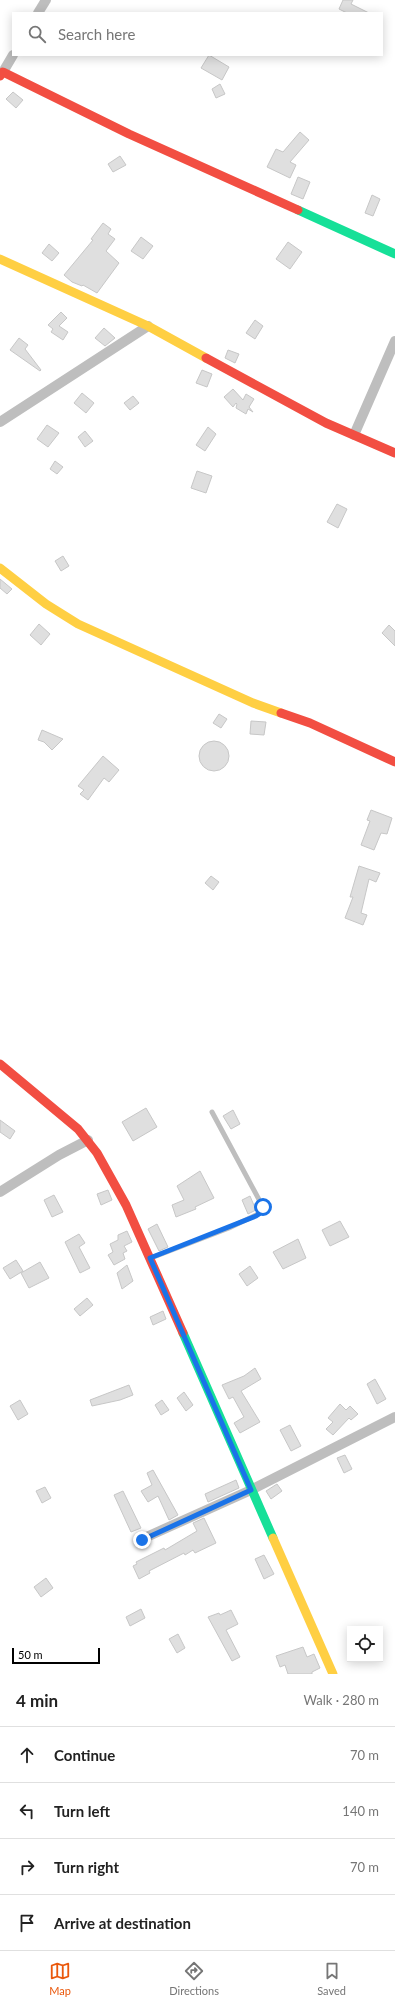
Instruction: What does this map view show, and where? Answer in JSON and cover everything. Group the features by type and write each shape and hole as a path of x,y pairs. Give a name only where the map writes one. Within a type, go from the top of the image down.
{"street":[{"path":"39,12 46,0"},
{"path":"12,56 2,74 129,134 395,254"},
{"path":"0,259 148,326 326,423 395,453"},
{"path":"0,422 148,326"},
{"path":"354,435 395,341"},
{"path":"0,568 46,604 78,624 254,703 310,723 395,762"},
{"path":"0,1064 73,1125 88,1140 123,1199 334,1674"},
{"path":"0,1192 59,1155 88,1140"},
{"path":"142,1540 251,1490 395,1417"}],"lane":[{"path":"150,1258 223,1230 262,1212 263,1207 212,1112"}],"building":[{"path":"343,0 353,0 351,4 367,12 345,12 339,9"},
{"path":"208,56 229,67 222,80 201,68"},
{"path":"220,84 225,94 216,98 212,89"},
{"path":"13,92 23,100 16,108 6,99"},
{"path":"300,132 309,140 290,162 296,165 290,178 267,167 276,149 283,152"},
{"path":"120,156 126,165 113,172 108,164"},
{"path":"298,177 310,182 303,199 291,194"},
{"path":"372,195 380,199 373,216 365,213"},
{"path":"103,223 111,229 108,234 115,239 106,251 119,263 97,293 83,285 82,286 72,282 64,275 93,240 91,239"},
{"path":"141,237 153,246 143,259 131,251"},
{"path":"288,242 302,252 290,269 276,259"},
{"path":"49,244 59,253 52,261 42,253"},
{"path":"61,312 67,318 59,326 68,332 63,340 51,332 53,329 48,325"},
{"path":"255,320 263,326 255,339 246,333"},
{"path":"104,328 115,338 105,346 95,338"},
{"path":"19,338 28,345 25,349 41,370 40,371 10,350"},
{"path":"228,350 239,354 235,363 225,358"},
{"path":"202,370 212,374 207,387 196,383"},
{"path":"233,389 243,400 246,394 254,399 249,407 253,412 248,409 246,414 236,408 236,403 233,407 224,397"},
{"path":"82,393 94,403 86,413 74,403"},
{"path":"133,396 139,403 130,410 124,403"},
{"path":"47,425 59,433 48,447 37,439"},
{"path":"208,427 216,434 205,451 196,445"},
{"path":"85,431 93,441 85,447 78,437"},
{"path":"55,461 63,467 57,474 50,469"},
{"path":"197,471 212,476 206,493 191,488"},
{"path":"337,504 347,509 338,528 327,522"},
{"path":"63,556 69,566 61,571 55,561"},
{"path":"0,579 12,589 7,594 0,588"},
{"path":"39,624 50,634 41,645 30,635"},
{"path":"389,625 395,631 395,646 382,633"},
{"path":"219,714 227,719 221,728 213,723"},
{"path":"251,721 266,722 264,735 250,734"},
{"path":"42,730 63,739 52,750 44,742 38,740"},
{"path":"214,741 225,745 229,756 225,767 214,771 203,767 199,756 203,745"},
{"path":"103,756 119,770 109,782 104,778 88,800 80,794 84,790 78,786"},
{"path":"371,810 392,818 387,834 381,833 374,850 361,845 370,821 367,820"},
{"path":"359,866 380,873 376,882 369,879 361,913 367,915 363,925 345,918 353,897 350,897"},
{"path":"211,876 219,882 213,890 205,883"},
{"path":"146,1108 157,1127 133,1141 122,1122"},
{"path":"233,1110 240,1124 231,1129 223,1116"},
{"path":"0,1120 15,1131 10,1139 0,1132"},
{"path":"200,1171 214,1198 195,1207 196,1209 176,1217 172,1205 184,1200 177,1186"},
{"path":"108,1190 112,1200 101,1205 97,1194"},
{"path":"54,1195 63,1212 52,1217 44,1200"},
{"path":"250,1196 256,1210 248,1214 242,1200"},
{"path":"340,1221 349,1237 330,1246 322,1230"},
{"path":"157,1224 168,1247 159,1251 148,1229"},
{"path":"127,1231 132,1242 124,1246 127,1251 123,1253 125,1259 114,1265 108,1255 113,1252 110,1244 118,1240 118,1235"},
{"path":"79,1234 85,1243 79,1247 90,1268 80,1273 65,1242"},
{"path":"298,1239 306,1258 283,1269 273,1252"},
{"path":"16,1260 23,1271 10,1279 3,1268"},
{"path":"40,1262 49,1278 29,1288 21,1273"},
{"path":"127,1265 133,1281 122,1289 117,1273"},
{"path":"250,1266 258,1278 247,1286 239,1274"},
{"path":"87,1298 93,1305 80,1316 74,1309"},
{"path":"163,1311 166,1319 153,1325 150,1317"},
{"path":"255,1368 261,1379 241,1391 260,1422 240,1433 234,1423 244,1417 233,1397 229,1399 222,1385 244,1376"},
{"path":"375,1379 386,1399 377,1404 367,1384"},
{"path":"129,1385 133,1395 120,1400 92,1406 90,1400"},
{"path":"184,1392 193,1405 186,1411 177,1398"},
{"path":"20,1400 28,1414 18,1420 10,1406"},
{"path":"162,1400 169,1410 161,1415 155,1405"},
{"path":"340,1404 346,1410 350,1406 358,1414 351,1420 349,1418 333,1435 326,1429 333,1422 328,1418"},
{"path":"290,1425 301,1446 291,1451 280,1430"},
{"path":"345,1455 352,1469 344,1473 337,1458"},
{"path":"153,1470 178,1515 169,1520 158,1496 148,1502 141,1491 152,1485 147,1473"},
{"path":"236,1480 239,1488 208,1502 205,1494"},
{"path":"277,1484 282,1491 271,1499 266,1491"},
{"path":"45,1487 51,1498 42,1503 36,1491"},
{"path":"123,1491 141,1528 131,1532 114,1495"},
{"path":"204,1518 216,1543 195,1553 193,1550 185,1555 184,1553 149,1571 150,1573 139,1579 133,1566 137,1564 136,1562 164,1548 165,1550 197,1531 193,1523"},
{"path":"264,1555 274,1574 264,1579 255,1559"},
{"path":"46,1578 53,1588 41,1597 34,1587"},
{"path":"141,1609 145,1618 130,1626 126,1617"},
{"path":"231,1610 238,1624 226,1630 240,1657 232,1661 208,1617 219,1613 220,1615"},
{"path":"178,1634 185,1648 177,1653 169,1639"},
{"path":"303,1647 307,1657 314,1654 320,1668 312,1672 312,1674 288,1674 285,1665 280,1667 276,1656"}],"traffic: fast":[{"path":"298,210 395,254"},
{"path":"183,1333 273,1538"}],"traffic: slow":[{"path":"0,259 148,326 206,358"},
{"path":"0,568 46,604 78,624 253,703 281,713"},
{"path":"273,1538 333,1674"}],"traffic: jam":[{"path":"0,76 3,72 129,134 298,210"},
{"path":"206,358 326,423 395,453"},
{"path":"281,713 310,723 395,762"},
{"path":"0,1064 78,1129 97,1153 126,1205 183,1333"}],"route":[{"path":"142,1540 251,1490 150,1258 205,1238 256,1216 262,1212 263,1207"}]}
